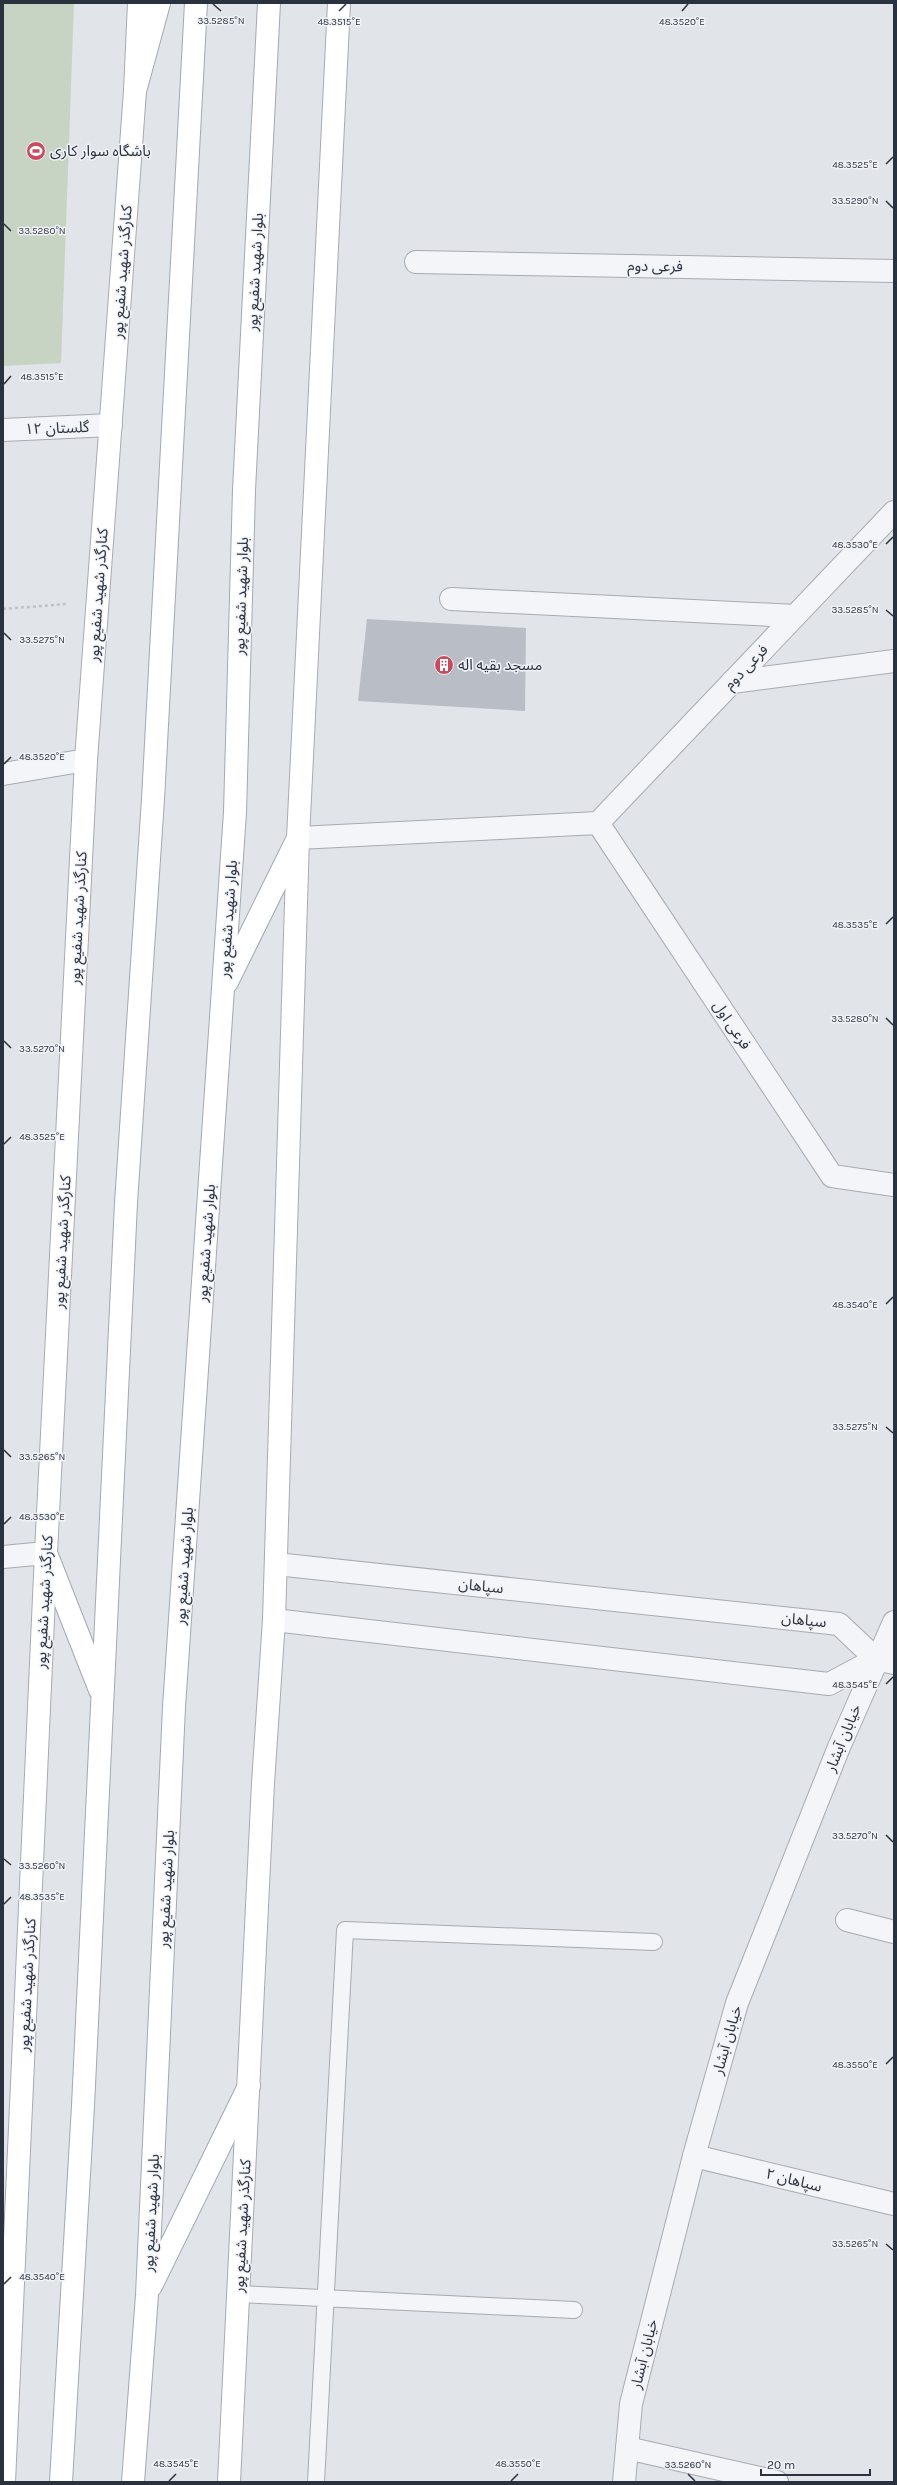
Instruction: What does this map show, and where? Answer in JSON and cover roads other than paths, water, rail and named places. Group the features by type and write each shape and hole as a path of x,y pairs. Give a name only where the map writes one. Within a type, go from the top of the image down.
{"main road":[{"name":"کنارگذر شهید شفیع پور","path":"4,2482 6,2410 46,1553 86,760 135,91 138,3"},
{"path":"135,91 159,3"},
{"path":"61,2482 83,2114 126,1203 153,791 196,3"},
{"name":"بلوار شهید شفیع پور","path":"133,2482 147,2295 174,1707 235,812 244,490 269,3"},
{"name":"کنارگذر شهید شفیع پور","path":"229,2482 263,1783 274,1620 298,838 339,3"},
{"path":"223,990 298,838"},
{"path":"46,1553 103,1697"},
{"path":"147,2295 249,2086"}],"street":[{"name":"فرعی دوم","path":"416,262 894,271"},
{"name":"گلستان ۱۲","path":"3,430 111,425"},
{"name":"فرعی دوم","path":"598,823 894,512"},
{"path":"451,599 795,616"},
{"path":"732,682 894,661"},
{"path":"3,774 86,760"},
{"path":"298,838 598,823"},
{"name":"فرعی اول","path":"598,823 832,1176 894,1185"},
{"path":"3,1557 46,1553"},
{"name":"سپاهان","path":"276,1564 840,1624 885,1661"},
{"path":"274,1620 829,1684 885,1661"},
{"name":"خیابان آبشار","path":"625,2481 631,2404 694,2156 737,2003 885,1661 894,1622"},
{"path":"847,1920 894,1932"},
{"name":"سپاهان ۲","path":"694,2156 894,2204"},
{"path":"627,2448 777,2482"}],"lane":[{"path":"316,2482 327,2298 345,1930 654,1942"},
{"path":"239,2294 574,2310"}],"place":[{"name":"باشگاه سوار کاری","path":"36,151"},
{"name":"مسجد بقیه اله","path":"444,665"}]}
